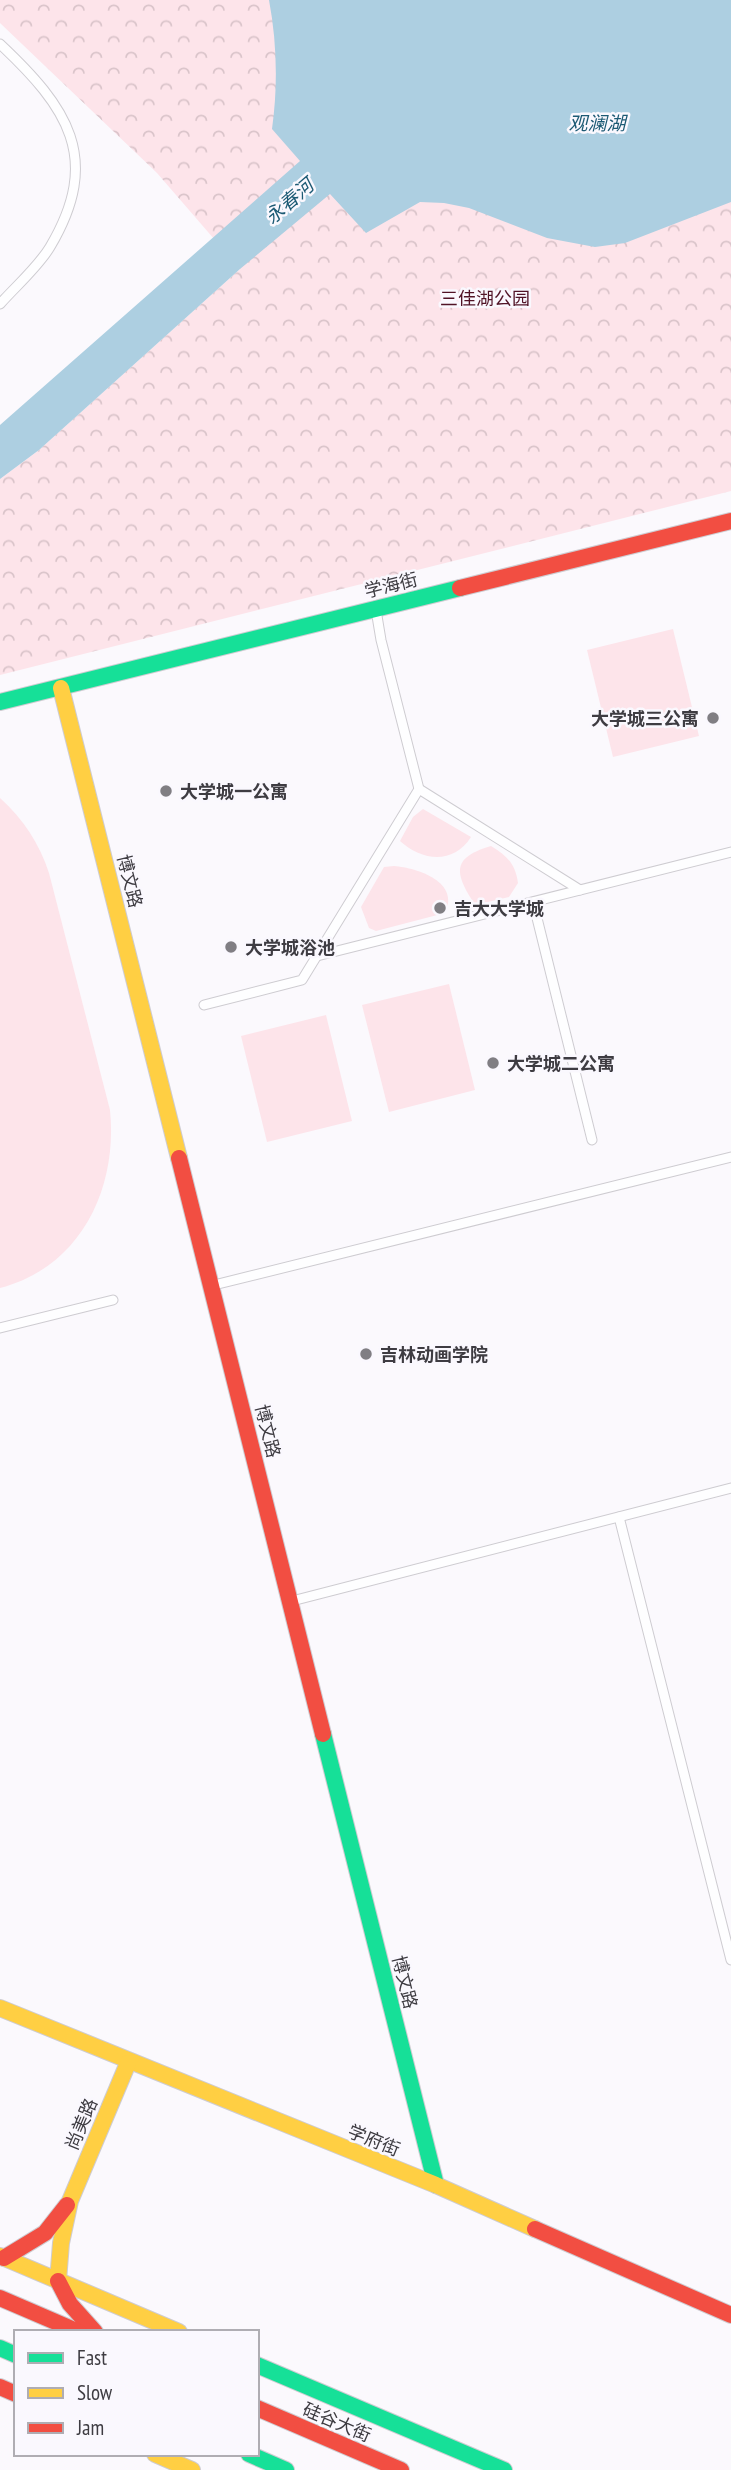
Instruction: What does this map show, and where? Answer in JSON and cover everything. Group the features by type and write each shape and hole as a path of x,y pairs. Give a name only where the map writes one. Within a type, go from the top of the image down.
{"street":[{"name":"学海街","path":"0,702 731,522"},
{"name":"博文路","path":"61,688 436,2185"},
{"name":"学府街","path":"0,2008 128,2063 436,2185 731,2315"},
{"name":"尚美路","path":"70,2201 128,2063"},
{"path":"2,2257 45,2233 70,2201"},
{"path":"70,2201 61,2243 58,2281 70,2304 93,2330"},
{"path":"2,2257 174,2330"},
{"path":"0,2298 74,2330"},
{"path":"259,2366 504,2470"},
{"name":"硅谷大街","path":"259,2409 401,2470"},
{"path":"160,2456 192,2470"},
{"path":"254,2456 286,2470"}],"lane":[{"path":"0,44 29,71 56,104 69,130 76,160 73,189 49,248 0,304"},
{"path":"376,608 381,640 419,789 580,890"},
{"path":"204,1005 302,980 419,789"},
{"path":"317,956 731,852"},
{"path":"533,902 592,1140"},
{"path":"212,1285 731,1157"},
{"path":"0,1328 113,1300"},
{"path":"290,1602 731,1488"},
{"path":"620,1517 731,1960"}],"green space":[{"name":"三佳湖公园","path":"0,0 731,0 731,491 0,675 0,479 39,450 240,269 157,173 0,23"},
{"path":"673,629 699,736 613,757 587,650"},
{"path":"0,798 30,832 49,873 110,1110 111,1139 108,1168 100,1195 73,1243 52,1262 28,1278 0,1288"},
{"path":"423,809 471,837 464,846 446,856 427,856 409,848 400,841 413,817"},
{"path":"491,846 509,861 515,870 518,883 509,897 475,905 463,884 460,868 468,856"},
{"path":"394,866 425,874 442,885 448,902 445,913 376,931 369,928 361,907 384,867"},
{"path":"449,984 475,1090 389,1112 362,1005"},
{"path":"326,1015 352,1121 267,1142 241,1036"}],"water":[{"name":"观澜湖","path":"269,0 731,0 731,202 625,243 595,247 547,238 469,208 444,203 420,202 366,233 330,194 240,269 39,450 0,479 0,425 300,161 272,129 276,64"}],"traffic: fast":[{"path":"0,702 460,588"},
{"path":"323,1734 436,2185"},
{"path":"0,2348 14,2354"},
{"path":"259,2366 504,2470"},
{"path":"254,2456 286,2470"}],"traffic: slow":[{"path":"61,688 179,1158"},
{"path":"0,2008 436,2185 535,2229"},
{"path":"58,2281 61,2243 70,2201 128,2063"},
{"path":"0,2256 174,2330"},
{"path":"160,2456 192,2470"}],"traffic: jam":[{"path":"460,588 731,521"},
{"path":"179,1158 323,1734"},
{"path":"4,2258 45,2233 67,2205"},
{"path":"535,2229 731,2315"},
{"path":"58,2281 70,2304 93,2330"},
{"path":"0,2298 74,2330"},
{"path":"0,2387 14,2393"},
{"path":"259,2409 401,2470"}],"place":[{"name":"大学城三公寓","path":"713,718"},
{"name":"大学城一公寓","path":"166,791"},
{"name":"吉大大学城","path":"440,908"},
{"name":"大学城浴池","path":"231,947"},
{"name":"大学城二公寓","path":"493,1063"},
{"name":"吉林动画学院","path":"366,1354"}],"water label":[{"name":"永春河","path":"289,201"}]}
